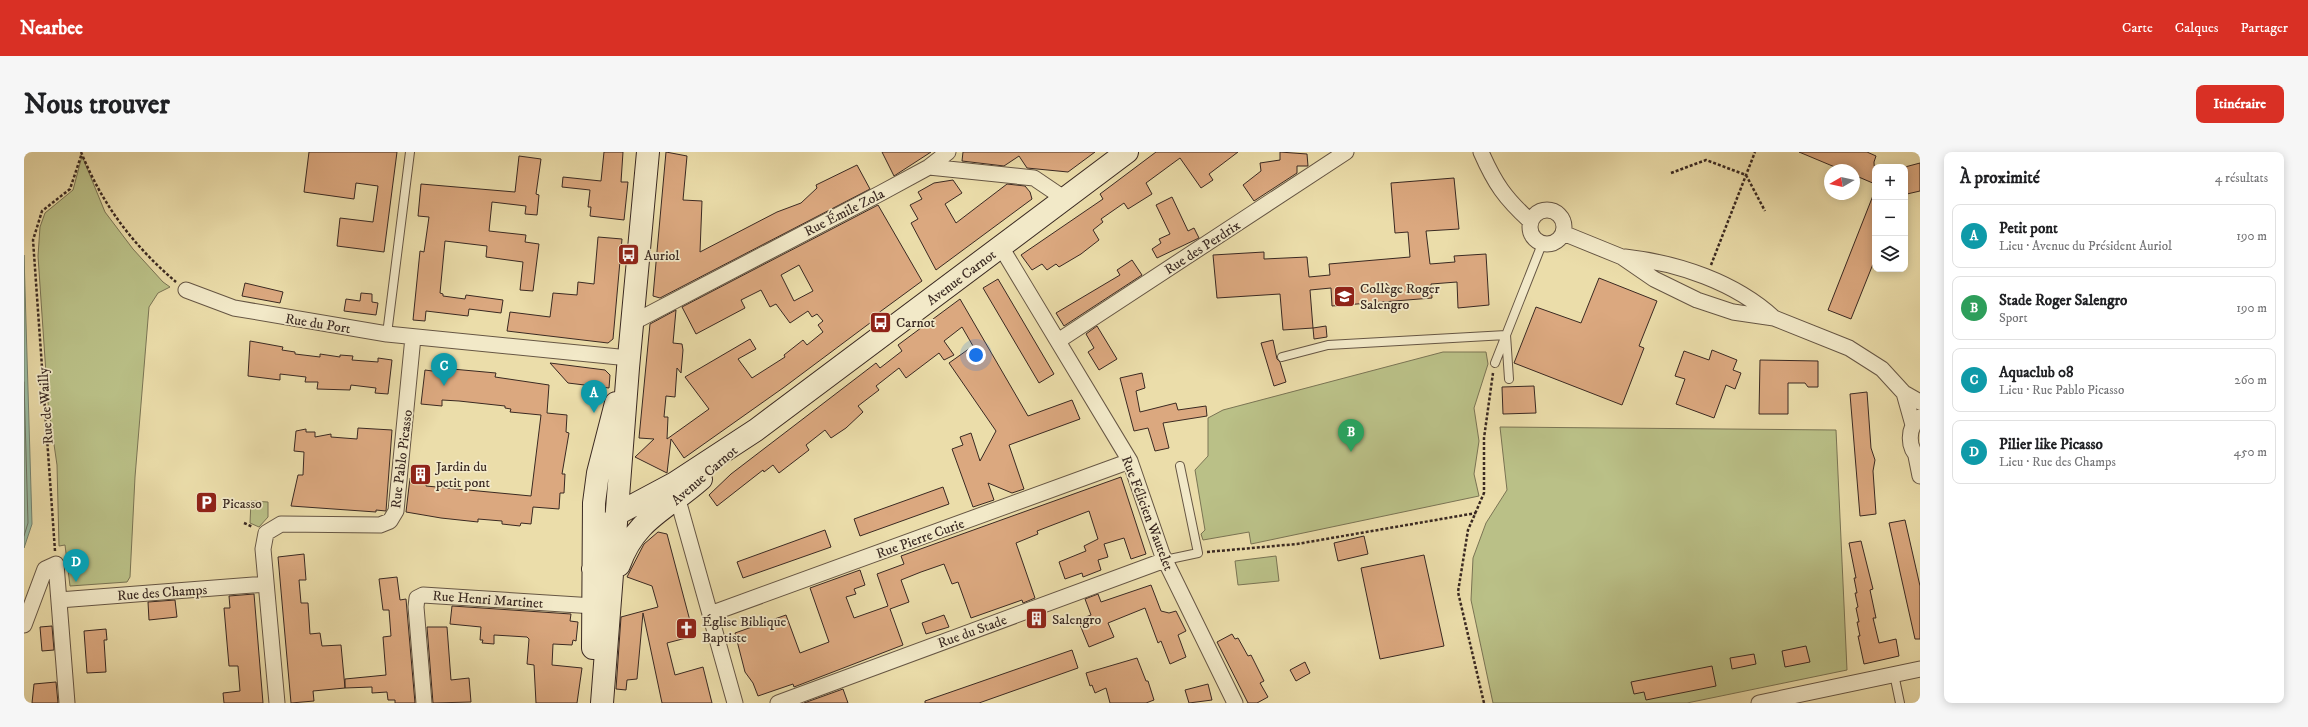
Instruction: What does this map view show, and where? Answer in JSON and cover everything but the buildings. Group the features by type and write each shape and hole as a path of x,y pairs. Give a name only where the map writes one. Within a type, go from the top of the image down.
{"main road":[{"path":"602,703 613,581 628,363 648,152"},
{"name":"Avenue Carnot","path":"613,581 625,547 638,528 651,517 669,495 1127,152"},
{"path":"590,703 594,633 594,515 598,473 621,384 628,363"},
{"path":"605,445 608,494 617,514"},
{"name":"Avenue Carnot","path":"621,461 634,482 651,491 669,495"},
{"name":"Avenue Carnot","path":"617,514 669,495"},
{"path":"593,569 606,535 617,514"},
{"name":"Avenue Carnot","path":"617,514 637,520 651,517"}],"street":[{"name":"Rue Émile Zola","path":"632,323 929,167 948,152"},
{"name":"Rue des Perdrix","path":"1058,341 1346,152"},
{"path":"1481,152 1492,177 1507,200 1530,221"},
{"path":"929,167 1034,178 1065,199"},
{"path":"1544,210 1556,212 1563,221 1563,233 1555,242 1542,244 1533,238 1530,233 1530,221 1533,215 1544,210"},
{"path":"1563,233 1622,257 1654,279 1697,300 1733,312 1774,318 1849,348 1882,370 1904,393 1920,402"},
{"name":"Rue Félicien Wautelet","path":"1001,247 1130,461 1165,560 1235,703"},
{"path":"1622,257 1650,260 1706,277 1756,302 1774,318"},
{"name":"Rue du Port","path":"186,290 234,308 387,334 628,363"},
{"name":"Rue Pablo Picasso","path":"266,584 263,549 266,533 281,524 380,525 390,521 394,516 396,511 413,337"},
{"path":"1904,393 1916,421 1910,438 1912,447 1918,458 1920,476"},
{"name":"Rue Pierre Curie","path":"710,614 1130,461"},
{"path":"669,495 710,614 734,703"},
{"name":"Rue du Stade","path":"778,703 1165,560"},
{"path":"24,625 45,569 56,564 67,703"},
{"path":"266,584 277,703"},
{"name":"Rue des Champs","path":"59,600 266,584"},
{"name":"Rue Henri Martinet","path":"424,703 416,607 417,598 423,595 594,606"},
{"path":"1759,703 1920,669"}],"lane":[{"path":"387,334 410,152"},
{"path":"1495,363 1542,244"},
{"path":"1282,357 1328,345 1428,338 1506,335"},
{"path":"1506,335 1509,379"},
{"path":"1165,560 1198,553 1180,466"},
{"path":"1894,674 1900,703"}],"path":[{"path":"1706,277 1755,152"},
{"path":"81,153 107,206 148,258 186,290"},
{"name":"Rue de Wailly","path":"54,547 33,240 42,211 70,189 81,153"},
{"path":"1671,173 1706,160 1746,175 1765,211"},
{"path":"1484,703 1458,592 1468,530 1484,493 1484,438 1495,363"},
{"path":"1198,553 1297,544 1476,513"}],"shaded area":[{"path":"82,156 105,212 133,249 163,282 170,287 158,293 149,307 135,477 130,577 127,582 70,586 65,545 59,546 57,465 48,403 38,256 40,227 45,213 73,190"},
{"path":"1443,352 1486,352 1488,364 1474,408 1479,441 1474,474 1479,496 1251,544 1249,532 1203,540 1201,534 1205,530 1195,470 1208,456 1208,418 1223,410"},
{"path":"1500,427 1836,430 1847,670 1687,703 1493,703 1471,600 1473,558 1486,523 1507,490"},
{"path":"251,501 268,502 268,517 259,527 250,523"},
{"path":"1276,556 1279,581 1238,585 1235,561"}],"water":[{"path":"24,255 32,524 24,548"}],"place":[{"name":"Auriol","path":"629,255"},
{"name":"Collège Roger Salengro","path":"1345,296"},
{"name":"Carnot","path":"880,322"},
{"name":"Aquaclub 08","path":"444,386"},
{"name":"Petit pont","path":"594,413"},
{"name":"Stade Roger Salengro","path":"1351,452"},
{"name":"Jardin du petit pont","path":"421,474"},
{"name":"Picasso","path":"206,503"},
{"name":"Pilier like Picasso","path":"76,582"},
{"name":"Salengro","path":"1036,619"},
{"name":"Église Biblique Baptiste","path":"687,629"}]}
